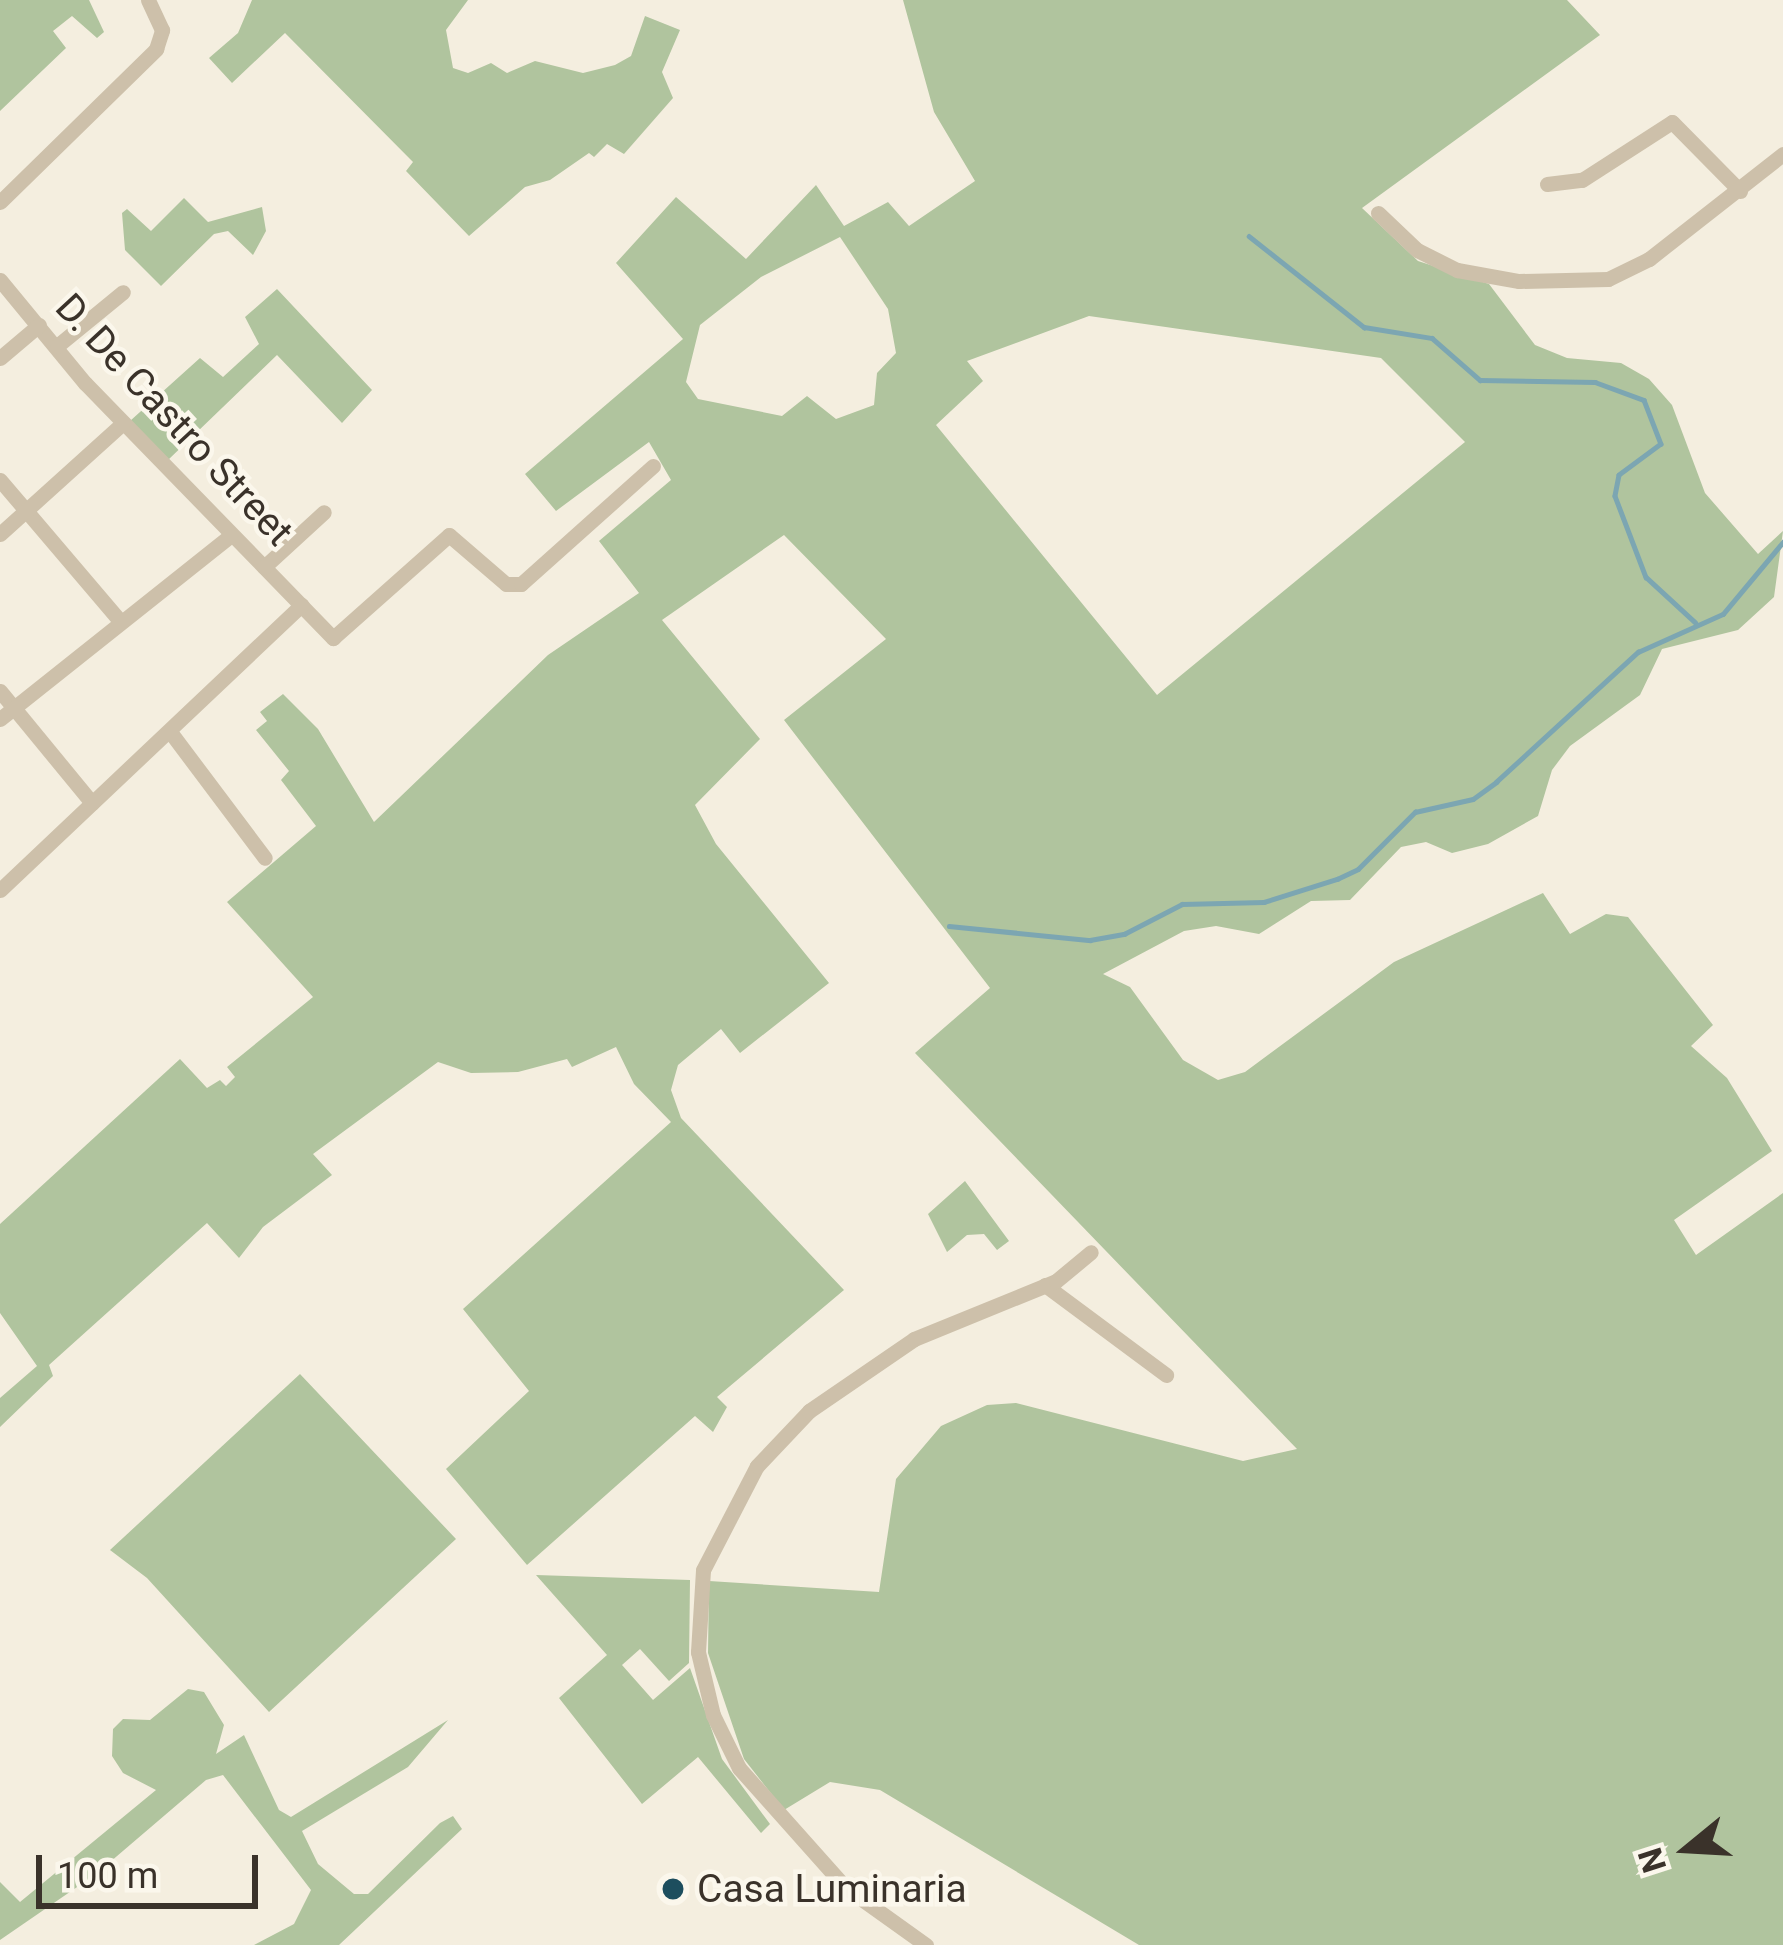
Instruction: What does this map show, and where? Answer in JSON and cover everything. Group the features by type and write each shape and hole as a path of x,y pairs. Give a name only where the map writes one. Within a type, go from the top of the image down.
{"street":[{"path":"0,202 156,49 162,30 148,0"},
{"path":"1547,184 1582,179 1672,122 1740,191"},
{"path":"1378,213 1417,250 1457,271 1595,281 1628,273 1783,154"},
{"name":"D. De Castro Street","path":"0,280 123,423 333,638 343,637 451,535 516,586 653,466"},
{"path":"57,346 123,292"},
{"path":"0,358 39,325"},
{"path":"0,534 123,423"},
{"path":"0,480 119,620"},
{"path":"264,567 324,512"},
{"path":"7,714 230,536"},
{"path":"0,890 301,605"},
{"path":"0,691 7,714 92,802"},
{"path":"171,733 265,858"},
{"path":"926,1945 845,1887 746,1780 704,1684 698,1591 738,1494 809,1411 914,1339 1045,1286 1091,1252"},
{"path":"1045,1286 1166,1375"}],"green space":[{"path":"0,0 89,0 104,32 97,38 72,16 53,31 66,48 0,111"},
{"path":"252,0 468,0 446,30 453,68 468,73 491,63 507,73 535,61 583,73 615,65 631,56 645,16 680,30 662,72 673,98 624,154 607,144 594,157 589,153 550,180 525,187 469,236 406,171 413,162 285,33 232,83 209,58 238,33"},
{"path":"903,0 1567,0 1600,35 1362,208 1418,261 1489,284 1535,345 1567,358 1621,363 1649,379 1672,405 1705,493 1758,554 1783,531 1774,597 1738,630 1662,649 1640,695 1570,746 1552,770 1538,816 1488,844 1452,853 1426,842 1401,847 1350,900 1311,901 1259,934 1216,926 1184,931 1103,974 1130,987 1183,1060 1218,1080 1245,1072 1394,962 1543,893 1570,934 1606,914 1628,917 1713,1025 1691,1046 1727,1078 1772,1151 1674,1220 1696,1255 1783,1193 1783,1945 1139,1945 880,1790 830,1782 784,1810 744,1759 708,1653 709,1581 879,1592 896,1479 941,1426 987,1405 1016,1403 1243,1461 1297,1449 915,1053 990,988 784,720 886,639 784,535 662,620 760,739 695,805 716,844 829,983 740,1053 721,1029 678,1065 671,1090 681,1118 844,1290 717,1397 727,1407 713,1432 695,1416 527,1565 446,1469 529,1391 463,1309 671,1122 634,1084 616,1047 572,1067 567,1059 518,1072 471,1073 438,1062 313,1154 332,1175 263,1227 239,1258 207,1223 49,1365 53,1376 0,1427 0,1398 37,1366 0,1313 0,1224 180,1059 207,1088 220,1080 226,1086 235,1077 227,1067 313,997 227,902 316,826 281,780 289,771 256,730 267,721 260,712 283,694 318,729 374,822 548,655 639,593 599,541 671,480 649,442 556,511 525,474 683,339 616,263 676,197 746,259 816,185 844,226 888,202 909,226 975,181 934,112","holes":["840,237 888,309 896,353 877,373 874,405 836,419 807,396 782,416 698,399 686,382 700,325 761,277","1089,316 1381,358 1465,442 1157,695 936,425 983,381 967,361"]},
{"path":"184,198 208,222 262,207 266,231 253,255 228,231 214,234 161,286 125,250 122,213 127,209 151,231"},
{"path":"277,289 372,390 342,423 277,355 168,460 130,421 200,358 223,377 259,344 245,317"},
{"path":"965,1181 1009,1241 997,1250 984,1234 967,1235 947,1252 928,1214"},
{"path":"300,1374 456,1539 269,1712 147,1578 110,1550"},
{"path":"536,1575 690,1580 689,1663 669,1681 640,1649 622,1665 653,1700 690,1668 722,1759 770,1824 761,1833 698,1757 642,1804 559,1698 607,1655"},
{"path":"188,1689 204,1692 224,1725 216,1754 244,1735 279,1810 291,1817 448,1720 408,1767 302,1831 318,1864 354,1894 368,1894 440,1823 453,1816 462,1829 339,1945 254,1945 294,1924 311,1890 223,1775 206,1780 96,1874 0,1940 0,1882 20,1902 156,1790 123,1773 112,1756 113,1729 123,1719 150,1720"}],"waterway":[{"path":"1249,236 1364,327 1432,338 1480,380 1595,382 1644,400 1661,444 1619,475 1615,496 1646,577 1695,622"},
{"path":"949,926 1090,940 1124,934 1182,904 1264,902 1337,879 1358,869 1415,812 1473,799 1496,782 1638,652 1723,614 1783,542"}],"place":[{"name":"Casa Luminaria","path":"673,1889"}]}
